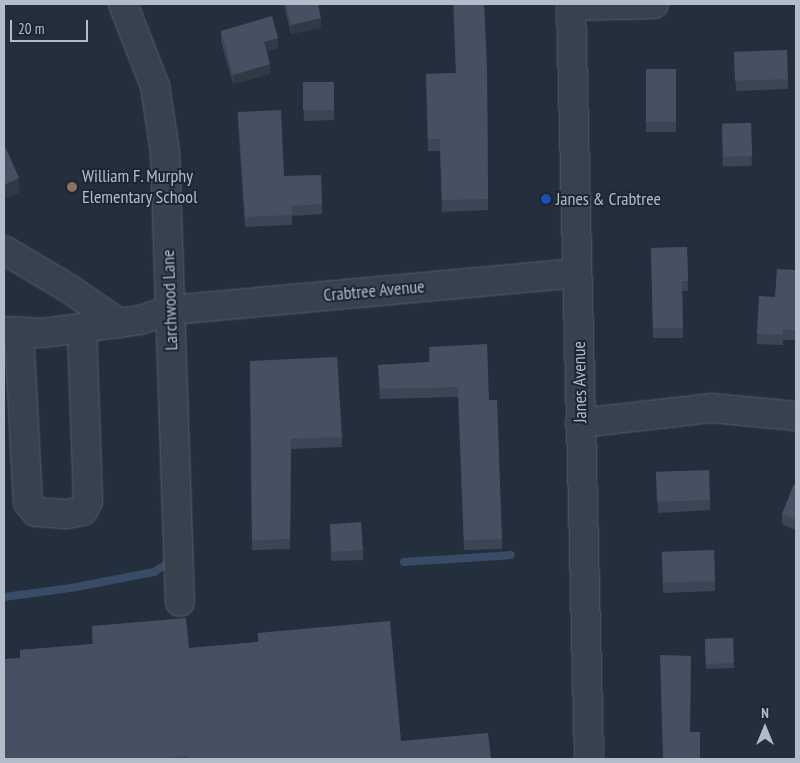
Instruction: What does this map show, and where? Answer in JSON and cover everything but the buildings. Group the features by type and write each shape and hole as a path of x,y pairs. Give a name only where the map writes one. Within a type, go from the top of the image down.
{"street":[{"name":"Larchwood Lane","path":"123,4 143,50 162,119 171,310 180,602"},
{"path":"571,5 654,4"},
{"name":"Janes Avenue","path":"571,5 589,759"},
{"path":"4,250 68,288 119,323"},
{"name":"Crabtree Avenue","path":"12,332 43,333 119,323 171,310 577,273"},
{"path":"12,332 28,503 36,512 66,514 83,511 88,501 82,328"},
{"path":"580,423 710,408 760,410 796,416"}],"waterway":[{"path":"404,562 511,555"},
{"path":"4,597 71,588 154,572 168,563"}],"place":[{"name":"William F. Murphy Elementary School","path":"72,187"},
{"name":"Janes & Crabtree","path":"546,199"}]}
